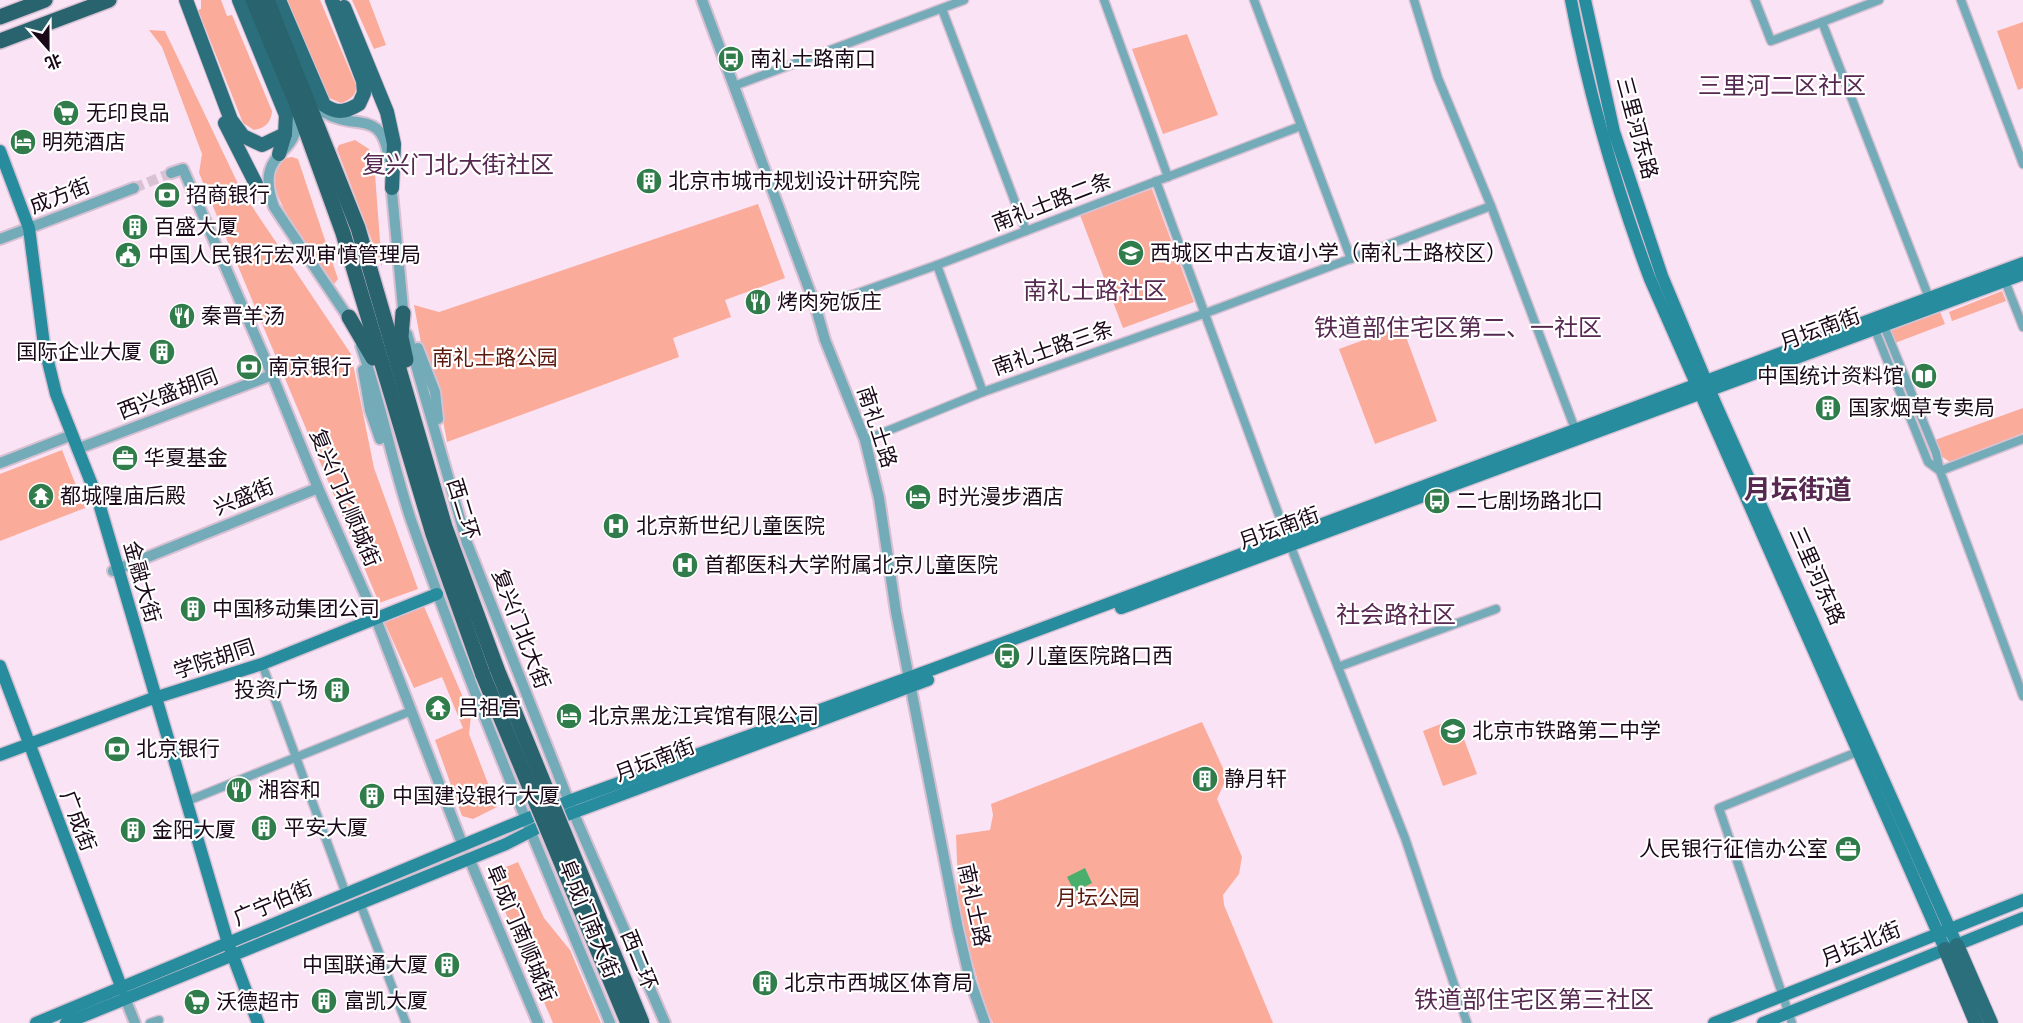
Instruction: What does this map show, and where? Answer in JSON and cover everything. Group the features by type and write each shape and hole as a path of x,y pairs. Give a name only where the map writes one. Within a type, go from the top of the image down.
{"highway":[{"path":"0,17 45,0"},
{"path":"0,41 109,0"},
{"name":"西二环","path":"253,0 358,228 433,534 490,672 642,1023"},
{"name":"西二环","path":"267,0 300,98"},
{"path":"349,317 397,386 408,367 401,337 403,313"},
{"name":"西二环","path":"490,672 628,1023"}],"main road":[{"path":"179,0 224,122 256,184"},
{"path":"186,0 236,129 250,141 262,145 285,134"},
{"path":"239,0 286,115 285,134 279,154"},
{"path":"279,0 316,88 328,108 343,119"},
{"path":"328,108 344,112 352,108 362,99 364,87 332,0"},
{"path":"341,0 387,112 394,144 392,188"},
{"name":"三里河东路","path":"1571,0 1583,59 1612,173 1650,279 1703,388 1951,947 1991,1023"},
{"name":"三里河东路","path":"1585,0 1614,132 1633,194 1703,388 1857,752 1944,931"},
{"path":"0,151 26,229 39,352 50,395 69,436 116,570"},
{"path":"0,170 26,229"},
{"name":"月坛南街","path":"1288,540 1575,429 1879,328 2023,263"},
{"name":"月坛南街","path":"548,815 1931,304 2023,274"},
{"name":"金融大街","path":"69,436 77,449 98,500 151,700 225,944"},
{"name":"学院胡同","path":"0,755 151,700 262,664 437,594"},
{"name":"广成街","path":"0,666 27,744 124,993"},
{"name":"金融大街","path":"151,700 185,802 225,944"},
{"name":"广宁伯街","path":"66,1023 225,944 463,846 525,818 548,815"},
{"name":"广宁伯街","path":"36,1023 230,958 469,858 531,830 548,815"},
{"name":"月坛北街","path":"1714,1023 2023,900"},
{"name":"月坛北街","path":"1763,1023 1790,1018 2023,918"},
{"path":"225,944 251,1023"},
{"name":"三里河东路","path":"1951,947 1976,1023"},
{"path":"230,958 258,1023"}],"street":[{"name":"南礼士路","path":"702,0 816,308 825,340 865,440 879,498 896,612 961,939 970,980 985,1023"},
{"path":"734,86 964,0"},
{"path":"1104,0 1168,177"},
{"path":"1254,0 1351,259"},
{"path":"1414,0 1438,78 1491,206 1575,429"},
{"path":"1755,0 1771,41 1879,0"},
{"path":"1961,0 2023,164"},
{"path":"942,9 1026,231"},
{"path":"1822,22 1931,304"},
{"path":"274,207 267,179 268,170 296,133 300,98 326,113 343,119 368,123 381,132 386,141 392,188 403,313"},
{"name":"南礼士路二条","path":"816,308 937,265 1301,126"},
{"name":"复兴门北顺城街","path":"171,173 183,169 376,619 463,846"},
{"path":"1156,182 1288,540 1405,838 1467,1023"},
{"path":"256,184 349,317 363,352 363,375 370,410 489,735 525,818"},
{"name":"成方街","path":"0,239 134,188"},
{"name":"南礼士路三条","path":"865,440 983,392 1206,313 1491,206"},
{"path":"937,265 983,392"},
{"path":"2005,281 2023,327"},
{"name":"复兴门北大街","path":"403,313 435,392 437,414 445,445 445,460 467,543 571,806"},
{"path":"1879,328 1928,462 1940,471 2023,696"},
{"name":"西兴盛胡同","path":"77,449 272,375"},
{"path":"0,463 69,436"},
{"path":"1940,471 2023,439"},
{"name":"兴盛街","path":"116,570 318,488"},
{"path":"1338,667 1496,609"},
{"path":"262,664 346,894"},
{"path":"185,802 411,711"},
{"path":"1790,1018 1719,808 1857,752"},
{"name":"阜成门南大街","path":"571,806 665,1023"},
{"path":"548,815 579,886"},
{"name":"阜成门南大街","path":"525,818 610,1023"},
{"name":"阜成门南顺城街","path":"469,858 538,1023"},
{"path":"558,894 601,878"},
{"path":"360,903 406,1023"},
{"path":"124,993 135,1023"},
{"path":"150,1023 159,1020"}],"green space":[{"path":"201,0 221,0 227,16 232,15 272,111 269,122 261,128 254,130 243,123 198,10 201,9"},
{"path":"286,0 320,0 356,85 352,97 341,103 329,98"},
{"path":"352,0 369,0 386,45 374,49"},
{"path":"2023,22 2023,88 2018,90 1997,31"},
{"path":"149,30 165,31 241,190 351,354 374,468 418,589 379,603 199,173 202,154 162,47"},
{"path":"1187,34 1218,115 1163,134 1132,49"},
{"path":"355,140 369,149 374,161 382,267 337,149 339,145"},
{"path":"286,158 298,159 338,279 334,284 296,230 279,199 275,185 275,173"},
{"path":"1152,189 1194,302 1123,328 1080,215"},
{"name":"南礼士路公园","path":"758,204 785,278 725,300 731,317 673,338 679,357 447,442 434,372 421,343 414,305 439,312"},
{"path":"2002,291 2006,301 1952,321 1949,312"},
{"path":"1940,312 1945,324 1895,343 1890,331"},
{"path":"1402,326 1437,421 1375,444 1339,349"},
{"path":"2023,408 2023,433 1950,462 1941,456 1935,440"},
{"path":"62,450 85,508 0,541 0,474"},
{"path":"423,604 471,716 469,734 497,807 473,819 462,816 435,740 463,728 442,677 414,688 384,621"},
{"path":"1456,718 1477,774 1443,786 1423,731"},
{"name":"月坛公园","path":"1202,722 1227,777 1217,799 1242,857 1239,874 1223,895 1224,905 1273,1023 993,1023 985,1006 959,915 956,835 990,830 993,815 991,804"},
{"path":"518,862 544,918 570,950 601,1023 553,1023 489,874"}],"shaded area":[{"path":"1085,868 1092,883 1082,888 1085,893 1077,897 1067,877"}],"tunnel":[{"path":"134,188 171,173"}],"place":[{"name":"南礼士路南口","path":"731,59"},
{"name":"无印良品","path":"66,113"},
{"name":"明苑酒店","path":"23,142"},
{"name":"北京市城市规划设计研究院","path":"649,181"},
{"name":"招商银行","path":"167,195"},
{"name":"百盛大厦","path":"135,227"},
{"name":"西城区中古友谊小学（南礼士路校区）","path":"1131,253"},
{"name":"中国人民银行宏观审慎管理局","path":"128,255"},
{"name":"烤肉宛饭庄","path":"758,302"},
{"name":"秦晋羊汤","path":"182,316"},
{"name":"国际企业大厦","path":"162,352"},
{"name":"南京银行","path":"249,367"},
{"name":"中国统计资料馆","path":"1924,376"},
{"name":"国家烟草专卖局","path":"1828,408"},
{"name":"华夏基金","path":"125,458"},
{"name":"都城隍庙后殿","path":"41,496"},
{"name":"时光漫步酒店","path":"918,497"},
{"name":"二七剧场路北口","path":"1437,501"},
{"name":"北京新世纪儿童医院","path":"616,526"},
{"name":"首都医科大学附属北京儿童医院","path":"685,565"},
{"name":"中国移动集团公司","path":"193,609"},
{"name":"儿童医院路口西","path":"1007,656"},
{"name":"投资广场","path":"337,690"},
{"name":"吕祖宫","path":"438,708"},
{"name":"北京黑龙江宾馆有限公司","path":"569,716"},
{"name":"北京市铁路第二中学","path":"1453,731"},
{"name":"北京银行","path":"117,749"},
{"name":"静月轩","path":"1205,779"},
{"name":"湘容和","path":"239,790"},
{"name":"中国建设银行大厦","path":"372,796"},
{"name":"平安大厦","path":"264,828"},
{"name":"金阳大厦","path":"133,830"},
{"name":"人民银行征信办公室","path":"1848,849"},
{"name":"中国联通大厦","path":"447,965"},
{"name":"北京市西城区体育局","path":"765,983"},
{"name":"富凯大厦","path":"324,1001"},
{"name":"沃德超市","path":"197,1002"}],"district":[{"name":"三里河二区社区","path":"1782,86"},
{"name":"复兴门北大街社区","path":"458,165"},
{"name":"南礼士路社区","path":"1095,291"},
{"name":"铁道部住宅区第二、一社区","path":"1458,328"},
{"name":"月坛街道","path":"1798,490"},
{"name":"社会路社区","path":"1396,615"},
{"name":"铁道部住宅区第三社区","path":"1534,1000"}]}
